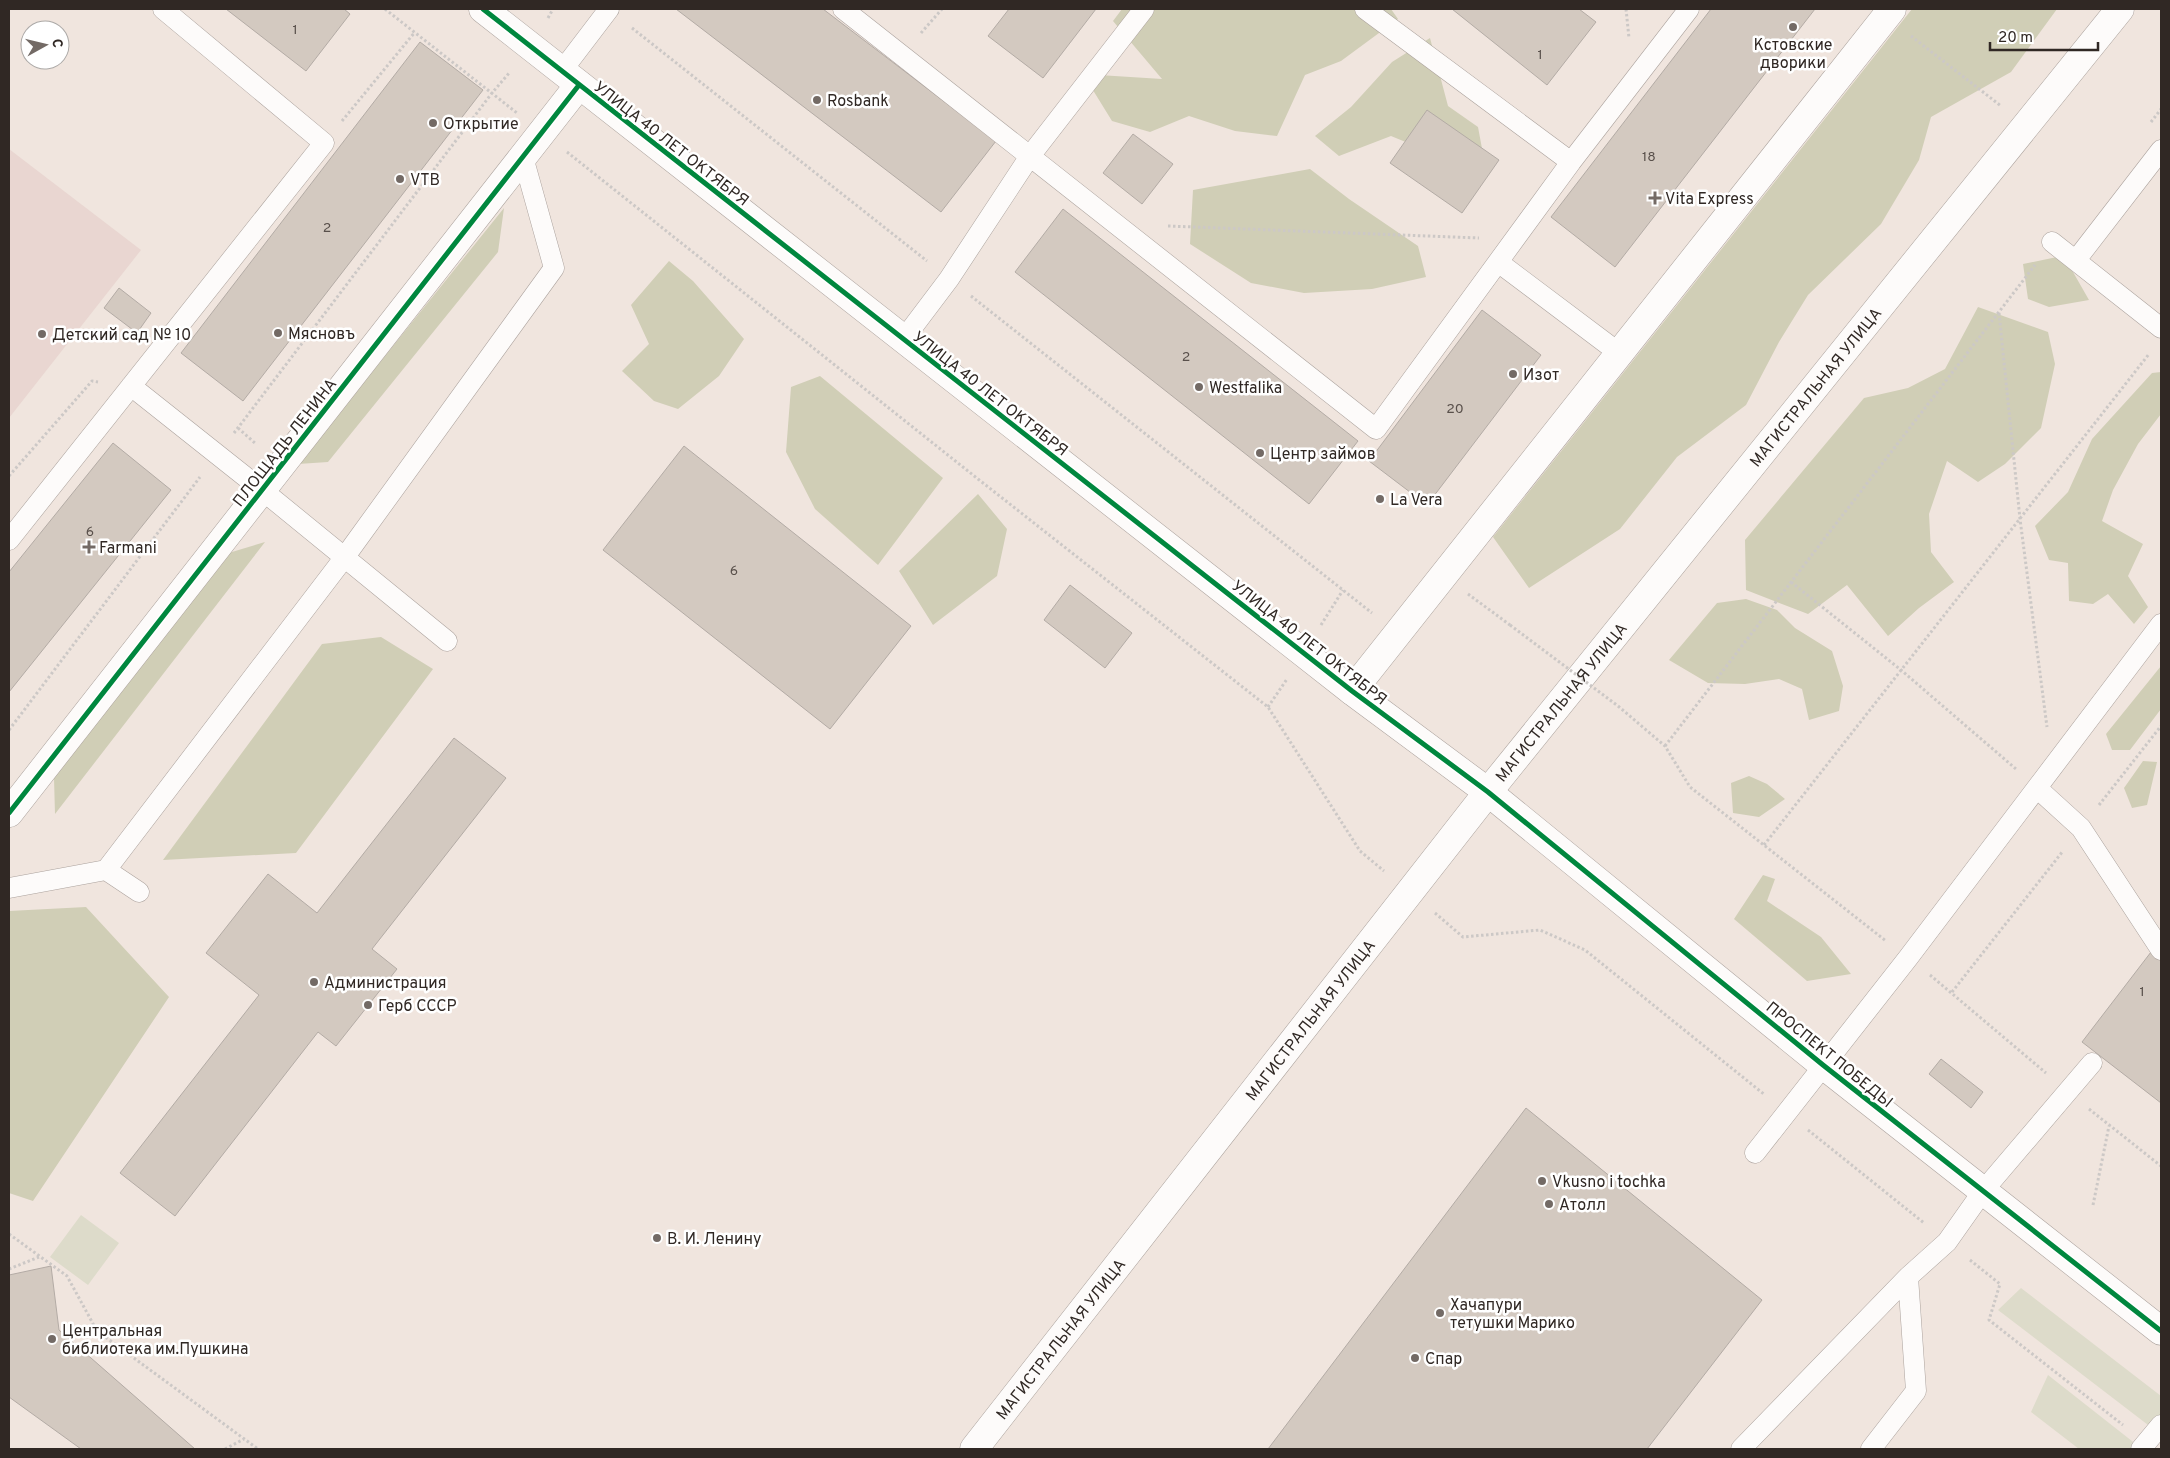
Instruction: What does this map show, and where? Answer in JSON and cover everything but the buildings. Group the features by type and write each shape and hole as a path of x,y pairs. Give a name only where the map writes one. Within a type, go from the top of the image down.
{"street":[{"name":"УЛИЦА 40 ЛЕТ ОКТЯБРЯ","path":"483,9 1352,691 1488,792"},
{"name":"МАГИСТРАЛЬНАЯ УЛИЦА","path":"974,1449 1488,792 2025,124 2120,9"},
{"path":"1352,691 1889,12"},
{"name":"ПЛОЩАДЬ ЛЕНИНА","path":"9,813 523,157 542,132 570,78"},
{"name":"ПРОСПЕКТ ПОБЕДЫ","path":"1488,792 1823,1066 2161,1330"}],"lane":[{"path":"9,540 324,143 163,9"},
{"path":"570,78 608,9"},
{"path":"843,9 1376,428 1571,162 1689,9"},
{"path":"903,340 949,279 1030,156 1144,9"},
{"path":"1365,9 1571,162"},
{"path":"2076,260 2161,150"},
{"path":"9,888 106,870 344,558 554,268 523,157"},
{"path":"2052,242 2161,328"},
{"path":"1498,262 1619,353"},
{"path":"131,386 447,641"},
{"path":"1754,1153 1908,958 2161,624"},
{"path":"2038,788 2081,828 2161,950"},
{"path":"106,870 140,892"},
{"path":"1742,1449 1908,1277 1948,1242 1983,1191 2092,1063"},
{"path":"1870,1449 1916,1391 1908,1277"},
{"path":"2144,1446 2161,1425"}],"path":[{"path":"385,9 1268,707 1360,851 1463,936 1540,930 1585,950 2000,1284 1989,1320 2144,1446"},
{"path":"608,9 1397,633"},
{"path":"1889,12 2025,124"},
{"path":"324,143 415,32"},
{"path":"9,730 492,93"},
{"path":"2149,124 2161,110"},
{"path":"1167,226 1514,240"},
{"path":"1665,746 2052,242"},
{"path":"1999,313 2020,519 2053,768"},
{"path":"1764,845 2155,347"},
{"path":"9,476 92,381 131,386"},
{"path":"1791,582 1901,670 2038,788"},
{"path":"1460,598 1468,594 1618,706 1650,733"},
{"path":"1952,992 2161,726"},
{"path":"2093,1205 2109,1126"},
{"path":"9,1234 67,1276 97,1331 258,1449"},
{"path":"9,1268 40,1257"},
{"path":"225,1449 244,1439"}],"shaded area":[{"path":"1122,9 1391,9 1398,19 1341,61 1305,75 1277,136 1235,131 1189,116 1150,132 1112,121 1083,74 1162,79 1113,21"},
{"path":"1912,9 2057,9 2011,72 1931,117 1919,160 1881,224 1808,295 1779,342 1746,405 1677,457 1620,529 1529,588 1493,537"},
{"path":"1430,38 1448,106 1478,127 1486,170 1430,152 1391,136 1339,156 1315,136 1351,107 1392,62"},
{"name":"Детский сад № 10","path":"9,149 141,250 9,418"},
{"path":"1310,169 1349,199 1418,246 1426,277 1372,289 1304,293 1251,283 1190,244 1193,190"},
{"path":"504,208 498,252 328,462 298,464"},
{"path":"2057,257 2073,272 2089,300 2049,307 2028,299 2023,264"},
{"path":"669,261 693,281 744,339 719,376 678,409 654,401 622,371 649,344 631,305"},
{"path":"1978,307 2048,332 2055,364 2041,428 2005,464 1978,482 1947,461 1929,514 1931,552 1954,582 1919,608 1888,636 1847,585 1808,614 1746,590 1745,540 1864,398 1908,388 1945,369"},
{"path":"2161,372 2161,414 2138,444 2113,490 2102,521 2143,544 2128,576 2148,607 2134,624 2108,594 2093,604 2069,601 2068,563 2049,560 2035,526 2068,492 2092,439 2152,373"},
{"path":"820,376 943,478 878,565 815,509 786,452 791,387"},
{"path":"978,494 1007,529 997,576 933,625 899,571"},
{"path":"265,542 55,814 54,778 222,555"},
{"path":"1746,599 1777,610 1795,628 1832,651 1843,686 1839,711 1809,720 1802,689 1779,679 1745,684 1708,683 1669,660 1717,603"},
{"path":"381,637 433,669 296,853 163,860 322,644"},
{"path":"2161,666 2161,709 2130,750 2112,750 2106,734"},
{"path":"2143,761 2157,762 2147,805 2132,808 2124,788"},
{"path":"1749,776 1767,784 1785,799 1759,817 1733,813 1731,783"},
{"path":"1763,875 1775,879 1767,901 1821,937 1851,974 1807,981 1734,919"},
{"path":"86,907 169,997 33,1201 9,1193 9,911"},
{"path":"81,1215 119,1243 88,1285 50,1257"},
{"path":"2021,1288 2161,1396 2161,1415 2152,1428 1998,1310"},
{"path":"2048,1375 2137,1445 2133,1449 2079,1449 2031,1412"}],"cycle path":[{"path":"483,9 1352,691 1488,792 1823,1065 2161,1331"},
{"path":"9,813 579,85"}],"place":[{"name":"Кстовские дворики","path":"1793,27"},
{"name":"Rosbank","path":"817,100"},
{"name":"Открытие","path":"433,123"},
{"name":"VTB","path":"400,179"},
{"name":"Vita Express","path":"1655,198"},
{"name":"Мясновъ","path":"278,333"},
{"name":"Детский сад № 10","path":"42,334"},
{"name":"Изот","path":"1513,374"},
{"name":"Westfalika","path":"1199,387"},
{"name":"Центр займов","path":"1260,453"},
{"name":"La Vera","path":"1380,499"},
{"name":"Farmani","path":"89,547"},
{"name":"Администрация","path":"314,982"},
{"name":"Герб СССР","path":"368,1005"},
{"name":"Vkusno i tochka","path":"1542,1181"},
{"name":"Атолл","path":"1549,1204"},
{"name":"В. И. Ленину","path":"657,1238"},
{"name":"Хачапури тетушки Марико","path":"1440,1313"},
{"name":"Центральная библиотека им.Пушкина","path":"52,1339"},
{"name":"Спар","path":"1415,1358"}]}
